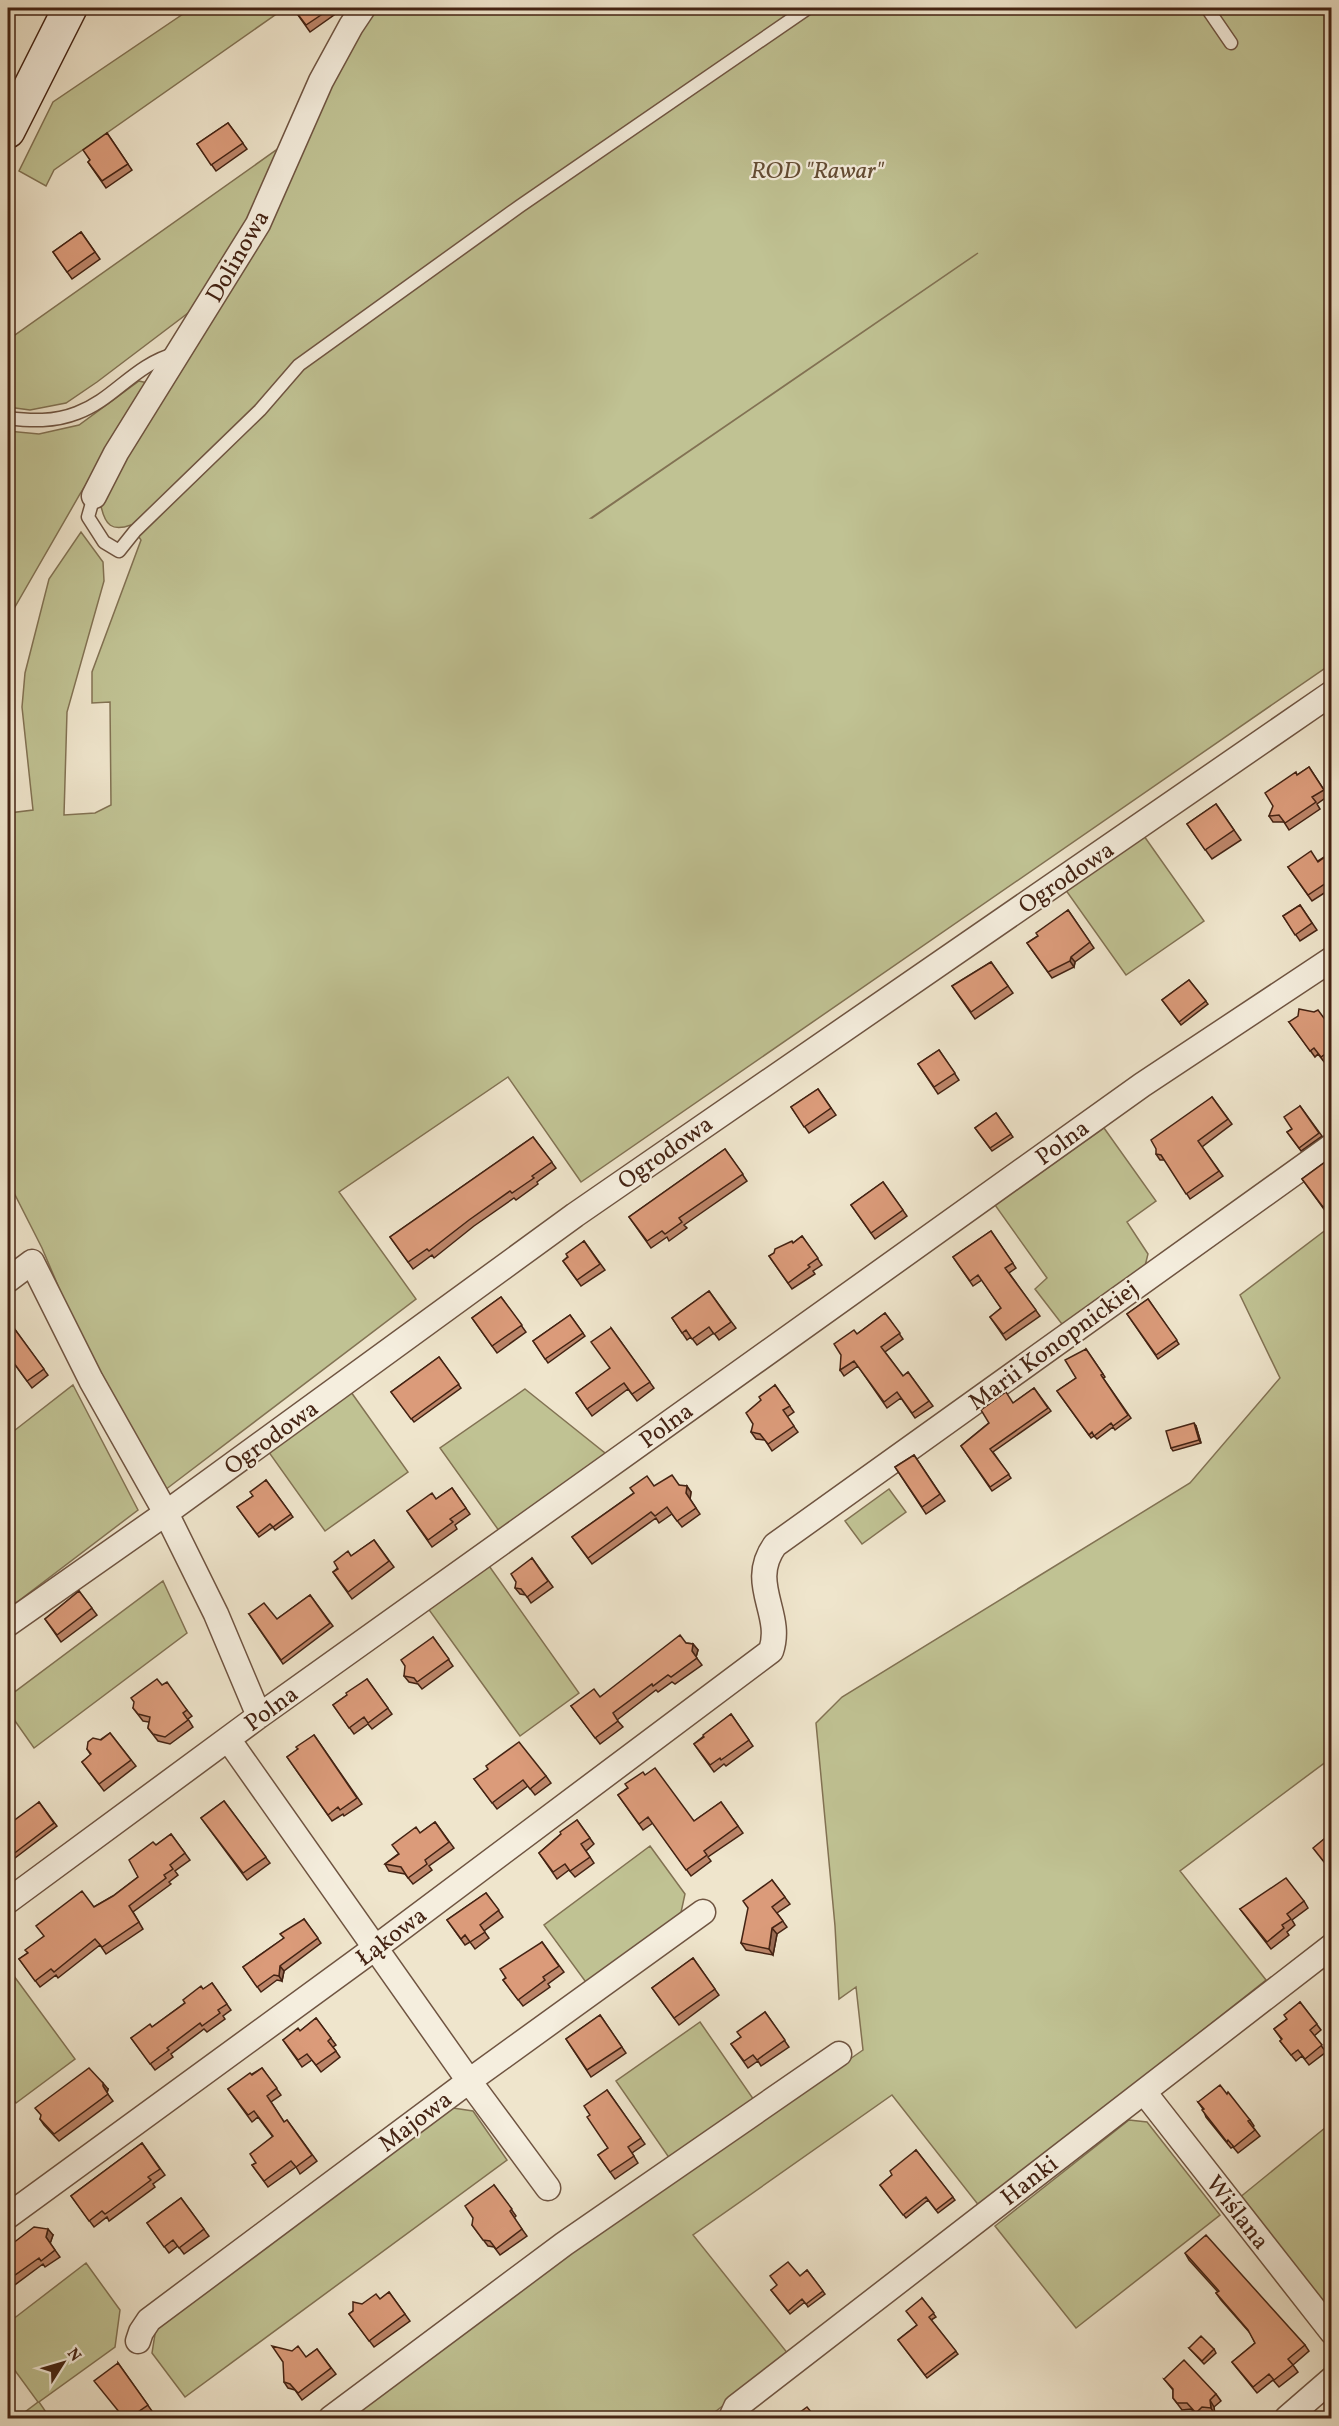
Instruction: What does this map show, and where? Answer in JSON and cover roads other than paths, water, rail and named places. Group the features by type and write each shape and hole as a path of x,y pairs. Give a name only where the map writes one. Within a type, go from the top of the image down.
{"street":[{"path":"8,131 70,8"},
{"name":"Dolinowa","path":"94,496 116,453 258,224 321,81 363,8"},
{"name":"Ogrodowa","path":"8,1624 166,1513 575,1215 1332,693"},
{"name":"Polna","path":"8,1901 228,1738 1142,1085 1332,959"},
{"name":"Marii Konopnickiej","path":"771,1651 774,1644 773,1626 763,1574 764,1564 775,1545 1332,1146"},
{"path":"8,1280 32,1262 91,1380 166,1513 216,1614 259,1716"},
{"name":"Łąkowa","path":"8,2216 375,1948 771,1651"},
{"path":"228,1738 469,2081 548,2188"},
{"name":"Majowa","path":"138,2341 141,2332 150,2320 469,2081 703,1912"},
{"name":"Hanki","path":"731,2418 736,2408 1332,1946"},
{"path":"331,2418 564,2244 839,2054"},
{"name":"Wiślana","path":"1144,2092 1332,2332"},
{"path":"1287,2418 1332,2379"}],"lane":[{"path":"94,496 88,517 104,542 119,551 135,531 260,410 299,365 520,206 808,8"},
{"path":"1207,8 1231,43"},
{"path":"8,418 47,421 78,413 101,400 136,371 158,358 178,352"}],"park label":[{"name":"ROD \"Rawar\"","path":"817,170"}]}
